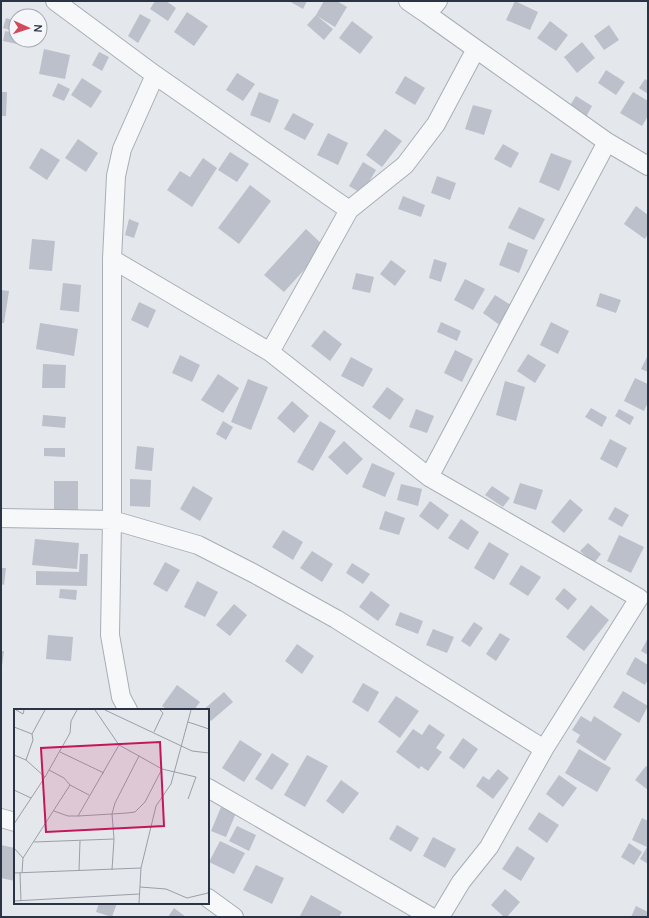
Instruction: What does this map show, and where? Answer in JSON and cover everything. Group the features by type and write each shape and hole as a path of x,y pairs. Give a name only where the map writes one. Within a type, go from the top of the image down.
{"street":[{"path":"55,1 155,75 349,210"},
{"path":"408,1 432,8 476,49 607,142 648,166"},
{"path":"270,352 349,210 405,165 436,124 476,49"},
{"path":"127,709 121,698 110,635 112,520 112,259 116,176 122,149 155,75"},
{"path":"429,477 607,142"},
{"path":"112,259 270,352 429,477 643,596 544,749 489,847 462,882 440,917"},
{"path":"1,518 112,520 198,545 254,573 336,619 544,749"},
{"path":"209,789 431,917"},
{"path":"1,818 14,822"},
{"path":"209,899 234,917"}],"building":[{"path":"155,1 166,1 176,8 168,21 150,9"},
{"path":"289,1 307,1 303,9"},
{"path":"324,1 337,1 347,7 335,27 317,16 333,29 324,40 307,25 316,15"},
{"path":"515,1 538,12 530,30 506,20"},
{"path":"187,12 208,26 194,46 174,32"},
{"path":"140,14 151,20 138,43 128,36"},
{"path":"6,18 8,19 8,30 3,28"},
{"path":"352,21 373,37 360,54 339,38"},
{"path":"550,21 568,35 556,51 537,38"},
{"path":"609,25 619,40 604,50 594,36"},
{"path":"5,31 8,32 8,42 3,41"},
{"path":"582,42 595,58 577,73 564,57"},
{"path":"44,49 70,55 65,79 39,74"},
{"path":"99,52 109,57 102,71 92,65"},
{"path":"606,70 625,82 616,95 598,83"},
{"path":"237,73 255,84 243,101 226,90"},
{"path":"405,76 425,88 415,105 395,93"},
{"path":"82,78 102,91 91,108 71,95"},
{"path":"645,79 648,81 648,94 639,88"},
{"path":"58,83 70,89 64,101 52,96"},
{"path":"1,92 7,92 6,116 1,116"},
{"path":"259,92 279,100 270,123 250,115"},
{"path":"633,92 648,101 648,116 642,126 620,113"},
{"path":"576,96 592,106 586,117 569,107"},
{"path":"473,105 492,110 484,135 465,129"},
{"path":"293,113 314,124 305,140 284,129"},
{"path":"385,129 402,141 382,167 366,155"},
{"path":"328,133 348,143 338,165 317,155"},
{"path":"78,139 98,153 86,172 65,158"},
{"path":"503,144 519,153 511,168 494,159"},
{"path":"41,148 60,160 47,180 29,168"},
{"path":"230,152 249,164 237,182 218,170"},
{"path":"551,153 572,161 559,191 539,182"},
{"path":"203,158 217,168 192,207 167,190 180,171 190,177"},
{"path":"363,162 376,170 362,194 349,186"},
{"path":"437,176 456,183 450,200 431,193"},
{"path":"250,185 271,201 239,244 218,228"},
{"path":"403,196 425,205 421,217 398,209"},
{"path":"636,206 648,215 648,234 645,239 624,224"},
{"path":"519,207 545,219 534,240 508,228"},
{"path":"129,219 139,223 134,238 125,235"},
{"path":"306,229 325,247 284,292 264,275"},
{"path":"32,239 55,241 52,271 29,269"},
{"path":"508,242 528,250 519,273 499,265"},
{"path":"434,259 447,263 441,282 429,278"},
{"path":"391,260 406,271 395,286 380,274"},
{"path":"356,273 374,277 370,293 352,289"},
{"path":"465,279 485,289 473,310 454,300"},
{"path":"63,283 81,285 79,312 60,310"},
{"path":"1,290 9,291 4,323 1,323"},
{"path":"600,293 621,300 616,313 596,306"},
{"path":"495,295 514,307 501,326 483,313"},
{"path":"139,302 156,310 148,328 131,320"},
{"path":"441,322 461,331 457,341 437,332"},
{"path":"551,322 569,331 558,354 540,345"},
{"path":"40,323 78,329 74,356 36,349"},
{"path":"324,330 342,344 330,361 311,346"},
{"path":"455,350 473,359 462,382 444,373"},
{"path":"528,354 546,365 535,383 517,371"},
{"path":"180,355 200,365 192,382 172,373"},
{"path":"648,355 648,372 641,369"},
{"path":"351,357 373,369 363,387 341,376"},
{"path":"43,364 66,365 65,388 42,388"},
{"path":"218,374 239,388 223,413 201,400"},
{"path":"635,378 648,384 648,402 644,411 624,401"},
{"path":"248,379 268,387 251,430 231,422"},
{"path":"505,381 525,387 516,421 496,415"},
{"path":"387,387 404,399 390,420 372,407"},
{"path":"292,401 309,416 294,433 277,418"},
{"path":"591,408 607,417 602,427 585,417"},
{"path":"416,409 434,416 427,433 409,427"},
{"path":"619,409 634,417 630,425 615,416"},
{"path":"43,415 66,417 65,428 42,426"},
{"path":"223,421 233,427 226,440 216,434"},
{"path":"320,421 336,431 313,471 297,462"},
{"path":"610,439 627,448 617,468 600,459"},
{"path":"344,441 363,459 347,475 328,457"},
{"path":"137,446 154,448 152,471 135,469"},
{"path":"44,448 65,448 65,457 44,456"},
{"path":"372,463 395,473 385,497 362,487"},
{"path":"130,479 151,480 150,507 130,506"},
{"path":"54,481 78,481 78,515 54,514"},
{"path":"520,483 543,490 536,510 513,503"},
{"path":"401,484 422,489 418,506 397,500"},
{"path":"193,486 213,498 200,521 180,509"},
{"path":"492,486 510,498 503,507 485,495"},
{"path":"570,499 583,510 564,533 551,522"},
{"path":"430,501 449,515 438,530 419,516"},
{"path":"615,507 629,515 622,527 608,519"},
{"path":"385,511 405,518 399,535 379,529"},
{"path":"461,519 479,532 468,550 448,538"},
{"path":"283,530 303,542 293,560 272,547"},
{"path":"619,535 644,547 631,573 607,561"},
{"path":"35,539 79,543 77,569 32,565"},
{"path":"489,542 509,554 494,580 474,568"},
{"path":"588,543 601,554 594,563 580,551"},
{"path":"312,551 333,564 322,582 300,568"},
{"path":"80,554 88,554 87,586 36,585 36,571 79,572"},
{"path":"165,562 180,570 167,592 153,584"},
{"path":"352,563 370,574 363,584 346,573"},
{"path":"521,565 541,577 528,596 509,584"},
{"path":"1,568 6,568 4,585 1,584"},
{"path":"197,581 218,592 205,617 184,607"},
{"path":"564,588 577,599 568,610 555,599"},
{"path":"60,589 77,590 76,600 59,598"},
{"path":"371,591 390,605 378,621 359,607"},
{"path":"234,604 247,615 230,636 216,625"},
{"path":"591,605 609,620 584,651 566,637"},
{"path":"400,612 423,621 418,634 395,625"},
{"path":"474,622 483,628 470,647 461,641"},
{"path":"433,629 454,637 447,653 426,645"},
{"path":"500,633 510,639 496,661 486,654"},
{"path":"48,635 73,637 71,661 46,659"},
{"path":"648,638 648,655 641,651"},
{"path":"297,644 314,656 302,674 285,661"},
{"path":"1,651 4,651 2,666 1,666"},
{"path":"635,657 648,665 648,679 645,685 626,674"},
{"path":"363,683 379,692 368,712 352,702"},
{"path":"177,685 200,702 195,709 166,709 162,706"},
{"path":"623,691 648,706 639,723 613,707"},
{"path":"224,692 233,702 211,721 209,718 209,709 204,709"},
{"path":"396,696 419,711 400,738 378,722"},
{"path":"581,716 591,722 594,716 622,734 605,761 576,742 580,735 572,730"},
{"path":"429,724 445,735 436,748 442,752 428,771 421,766 419,769 396,752 413,729 422,735"},
{"path":"463,738 478,749 464,769 449,758"},
{"path":"240,740 262,754 244,782 222,768"},
{"path":"579,749 611,768 597,792 565,773"},
{"path":"272,753 289,764 272,790 255,779"},
{"path":"307,755 328,766 305,807 284,795"},
{"path":"646,766 648,767 648,790 635,780"},
{"path":"498,769 509,778 493,799 476,786 483,776 489,780"},
{"path":"559,775 577,788 563,807 546,794"},
{"path":"341,780 359,793 343,814 326,801"},
{"path":"221,807 236,813 226,837 211,831"},
{"path":"539,812 559,825 547,843 528,829"},
{"path":"642,818 648,821 648,864 640,859 647,847 632,840"},
{"path":"397,825 419,838 411,852 389,839"},
{"path":"237,826 256,835 249,851 229,841"},
{"path":"433,837 456,849 445,868 423,856"},
{"path":"220,841 245,853 234,874 209,862"},
{"path":"629,843 642,852 634,865 621,857"},
{"path":"1,845 14,848 14,881 1,878"},
{"path":"517,846 535,858 521,881 502,869"},
{"path":"256,865 284,878 272,904 243,890"},
{"path":"505,889 520,902 507,917 504,917 491,905"},
{"path":"311,895 342,912 339,917 300,916"},
{"path":"99,904 117,904 112,917 96,912"},
{"path":"636,906 648,912 648,917 631,917"},
{"path":"174,908 186,917 168,917"}]}
